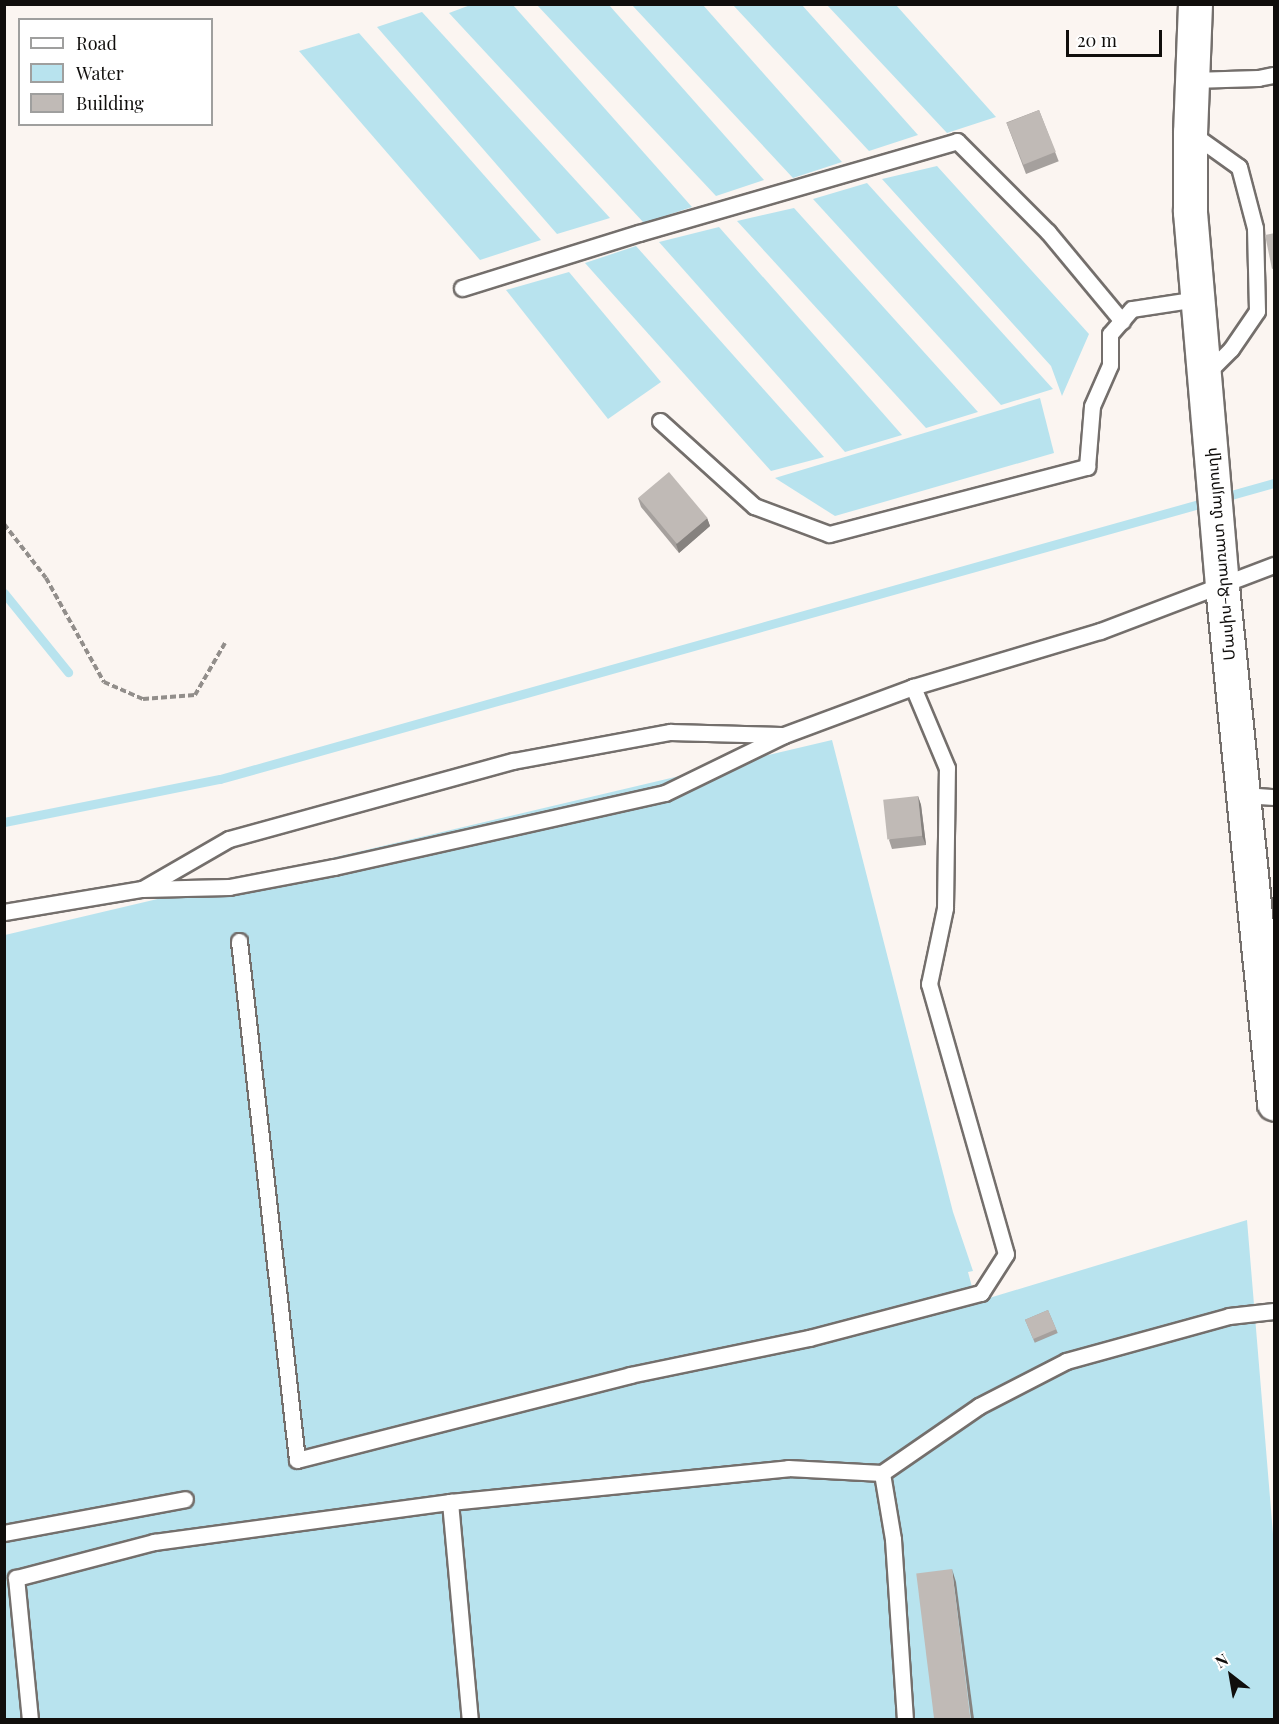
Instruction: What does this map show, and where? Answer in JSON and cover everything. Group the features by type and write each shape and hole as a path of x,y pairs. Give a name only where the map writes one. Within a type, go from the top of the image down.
{"main road":[{"name":"Մասիս-Ջրառատ մայրուղի","path":"1195,4 1190,132 1190,212 1221,571 1259,796 1275,1102"}],"lane":[{"path":"1192,80 1258,78 1275,75"},
{"path":"1190,132 1239,167 1255,228 1257,311 1231,349 1204,376"},
{"path":"462,288 639,233 957,141 1048,232 1122,321"},
{"path":"660,421 754,506 829,534 1087,467 1092,406 1110,365 1110,334 1132,309 1197,299"},
{"path":"4,912 142,889 229,887 345,864 665,793 784,735 913,687 1100,631 1221,571 1275,565"},
{"path":"238,940 297,1460 630,1375 809,1338 981,1293 1006,1254 929,984 945,908 947,768 913,687"},
{"path":"142,889 229,839 513,761 670,732 784,735"},
{"path":"30,1719 16,1578 154,1542 450,1502 788,1468 882,1473 979,1406 1066,1361 1229,1316 1275,1311"},
{"path":"882,1473 893,1539 905,1719"},
{"path":"4,1533 184,1499"},
{"path":"450,1502 470,1719"}],"path":[{"path":"4,524 45,578 104,682 143,699 195,694 225,644"}],"water":[{"path":"473,4 513,5 692,207 644,223 449,13"},
{"path":"537,5 609,5 764,180 716,196"},
{"path":"632,5 703,5 842,162 793,178"},
{"path":"733,5 802,5 918,135 869,151"},
{"path":"827,5 896,5 996,117 947,133"},
{"path":"422,12 610,218 557,234 377,27"},
{"path":"359,33 541,240 480,260 299,51"},
{"path":"937,166 1089,334 1062,396 1051,366 882,179"},
{"path":"867,183 1053,389 1001,405 813,199"},
{"path":"794,208 978,412 926,428 737,221"},
{"path":"719,227 902,435 845,452 659,242"},
{"path":"636,246 824,457 771,471 585,263"},
{"path":"569,272 661,382 608,419 506,290"},
{"path":"1040,398 1054,453 835,516 775,478"},
{"path":"832,740 953,1212 973,1271 968,1272 976,1302 1247,1220 1274,1546 1274,1719 5,1719 5,935"}],"building":[{"path":"1039,110 1056,152 1023,165 1007,123"},
{"path":"1275,233 1275,268 1272,269 1265,235"},
{"path":"669,472 708,518 677,544 638,498"},
{"path":"918,796 922,836 887,839 883,800"},
{"path":"1048,1310 1056,1329 1033,1339 1025,1320"},
{"path":"952,1569 970,1719 934,1720 916,1573"}],"waterway":[{"path":"4,822 220,779 1274,483"},
{"path":"4,593 68,672"}]}
